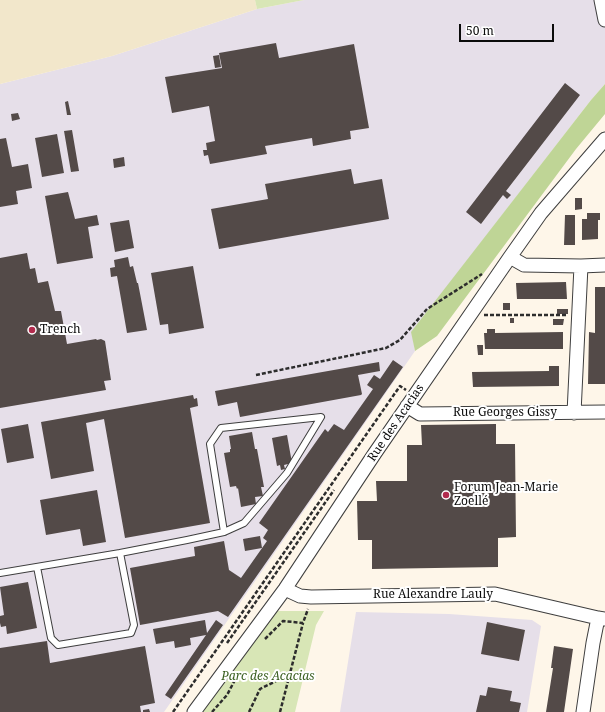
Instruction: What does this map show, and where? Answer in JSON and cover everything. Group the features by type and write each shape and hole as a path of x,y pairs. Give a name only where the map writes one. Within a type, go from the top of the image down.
{"street":[{"path":"601,0 605,20"},
{"name":"Rue des Acacias","path":"194,712 282,593 407,406 409,392 470,316 541,213 605,139"},
{"path":"508,260 524,265 605,265"},
{"path":"574,413 581,266"},
{"name":"Rue Georges Gissy","path":"407,406 420,414 605,412"},
{"name":"Rue Alexandre Lauly","path":"282,593 311,597 495,594 602,619"},
{"path":"583,712 593,643 602,619"}],"lane":[{"path":"0,573 120,553 224,532 244,523 287,473 321,417 221,428 210,444 224,532"},
{"path":"37,567 51,638 58,645 131,632 134,625 120,553"}],"path":[{"path":"256,375 386,348 400,340 427,308 476,277 508,260"},
{"path":"470,316 578,315"},
{"path":"408,383 409,392"},
{"path":"173,712 400,386 409,392"},
{"path":"401,393 409,392"},
{"path":"223,650 337,485"},
{"path":"280,712 311,597"},
{"path":"263,642 283,621 303,623"},
{"path":"249,712 260,689 290,674"},
{"path":"212,712 227,695 237,676"}],"shaded area":[{"path":"0,0 255,0 257,9 112,56 0,84"},
{"path":"304,0 605,0 605,84 591,100 412,332 415,351 164,712 0,712 0,84 112,56 257,9"},
{"path":"356,612 449,614 532,620 541,626 527,712 340,712"}],"green space":[{"path":"255,0 304,0 257,9"},
{"path":"605,84 605,114 576,149 437,336 415,351 411,332"},
{"name":"Parc des Acacias","path":"277,611 324,611 316,625 295,712 200,712"}],"building":[{"path":"276,43 279,58 354,44 369,128 350,131 351,139 313,146 312,138 265,146 267,154 210,164 208,155 204,156 203,150 207,150 206,143 215,141 209,106 172,113 165,77 222,68 219,53"},
{"path":"219,55 221,67 215,68 213,56"},
{"path":"565,83 580,95 506,191 511,195 507,199 503,195 481,224 466,212"},
{"path":"68,101 71,115 67,115 65,102"},
{"path":"18,113 20,119 12,121 11,114"},
{"path":"72,130 79,171 71,172 64,131"},
{"path":"57,134 64,173 42,177 35,138"},
{"path":"6,138 12,167 28,164 32,188 16,191 18,204 0,207 0,139"},
{"path":"124,157 125,166 114,168 113,159"},
{"path":"351,169 354,184 382,179 389,219 219,249 211,209 268,199 265,184"},
{"path":"68,192 75,219 97,215 99,225 88,227 93,258 57,264 45,196"},
{"path":"575,198 582,198 582,209 575,210"},
{"path":"587,213 600,213 600,220 598,220 598,239 582,240 582,219 587,219"},
{"path":"565,215 575,215 575,245 564,245"},
{"path":"129,220 134,248 115,252 110,223"},
{"name":"Trench","path":"27,253 30,269 35,268 38,283 48,281 55,311 61,311 67,344 96,339 105,341 111,380 104,381 106,390 0,408 0,258"},
{"path":"128,257 130,267 133,266 138,283 147,330 127,333 117,276 111,277 110,268 115,267 114,260"},
{"path":"193,266 204,328 169,334 168,324 160,325 151,273"},
{"path":"566,282 567,299 517,299 516,283"},
{"path":"595,287 605,287 605,384 588,384 589,332 595,333"},
{"path":"503,303 510,303 510,310 503,310"},
{"path":"557,309 568,309 568,314 557,314"},
{"path":"510,318 514,318 514,323 510,323"},
{"path":"553,319 564,319 563,325 553,325"},
{"path":"487,329 495,329 495,333 563,332 563,349 485,349 484,333 487,333"},
{"path":"477,345 483,345 483,355 478,355"},
{"path":"393,360 403,367 228,617 218,611 140,625 130,568 195,556 194,547 224,541 229,570 241,578 267,541 263,538 268,530 259,523 325,429 328,432 334,424 344,430 373,389 367,385 374,375 380,379"},
{"path":"379,362 380,371 358,375 361,395 240,417 237,402 218,406 215,391"},
{"path":"549,366 559,366 559,386 473,387 472,372 549,371"},
{"path":"193,395 194,399 197,398 198,406 190,408 210,523 125,538 104,419 86,423 94,471 51,479 41,422"},
{"path":"28,424 34,458 7,463 1,429"},
{"name":"Forum Jean-Marie Zoellé","path":"496,424 496,444 515,444 516,537 498,538 498,567 372,569 372,540 358,540 357,501 377,501 376,481 407,481 407,445 422,445 421,425"},
{"path":"252,432 255,449 257,449 264,487 261,487 263,496 255,497 256,504 241,507 238,488 237,489 236,486 230,487 224,453 230,452 231,449 229,436"},
{"path":"287,435 292,463 284,465 285,469 281,470 280,465 277,466 272,438"},
{"path":"97,490 106,542 83,546 80,529 46,535 40,500"},
{"path":"260,536 262,548 245,551 243,539"},
{"path":"28,582 37,628 7,634 6,626 1,627 0,623 0,616 4,615 0,587"},
{"path":"205,620 207,633 216,620 223,625 171,699 165,695 206,635 190,638 191,645 175,648 174,641 156,644 153,629"},
{"path":"487,622 525,630 519,661 481,654"},
{"path":"47,641 50,663 145,646 155,703 140,706 141,712 0,712 0,648"},
{"path":"554,646 573,649 564,712 546,712 553,668 551,668"},
{"path":"488,687 512,691 510,701 521,703 519,712 476,712 480,695 486,696"},
{"path":"149,709 150,712 143,712 143,710"}],"place":[{"name":"Trench","path":"32,330"},
{"name":"Forum Jean-Marie Zoellé","path":"446,495"}]}
